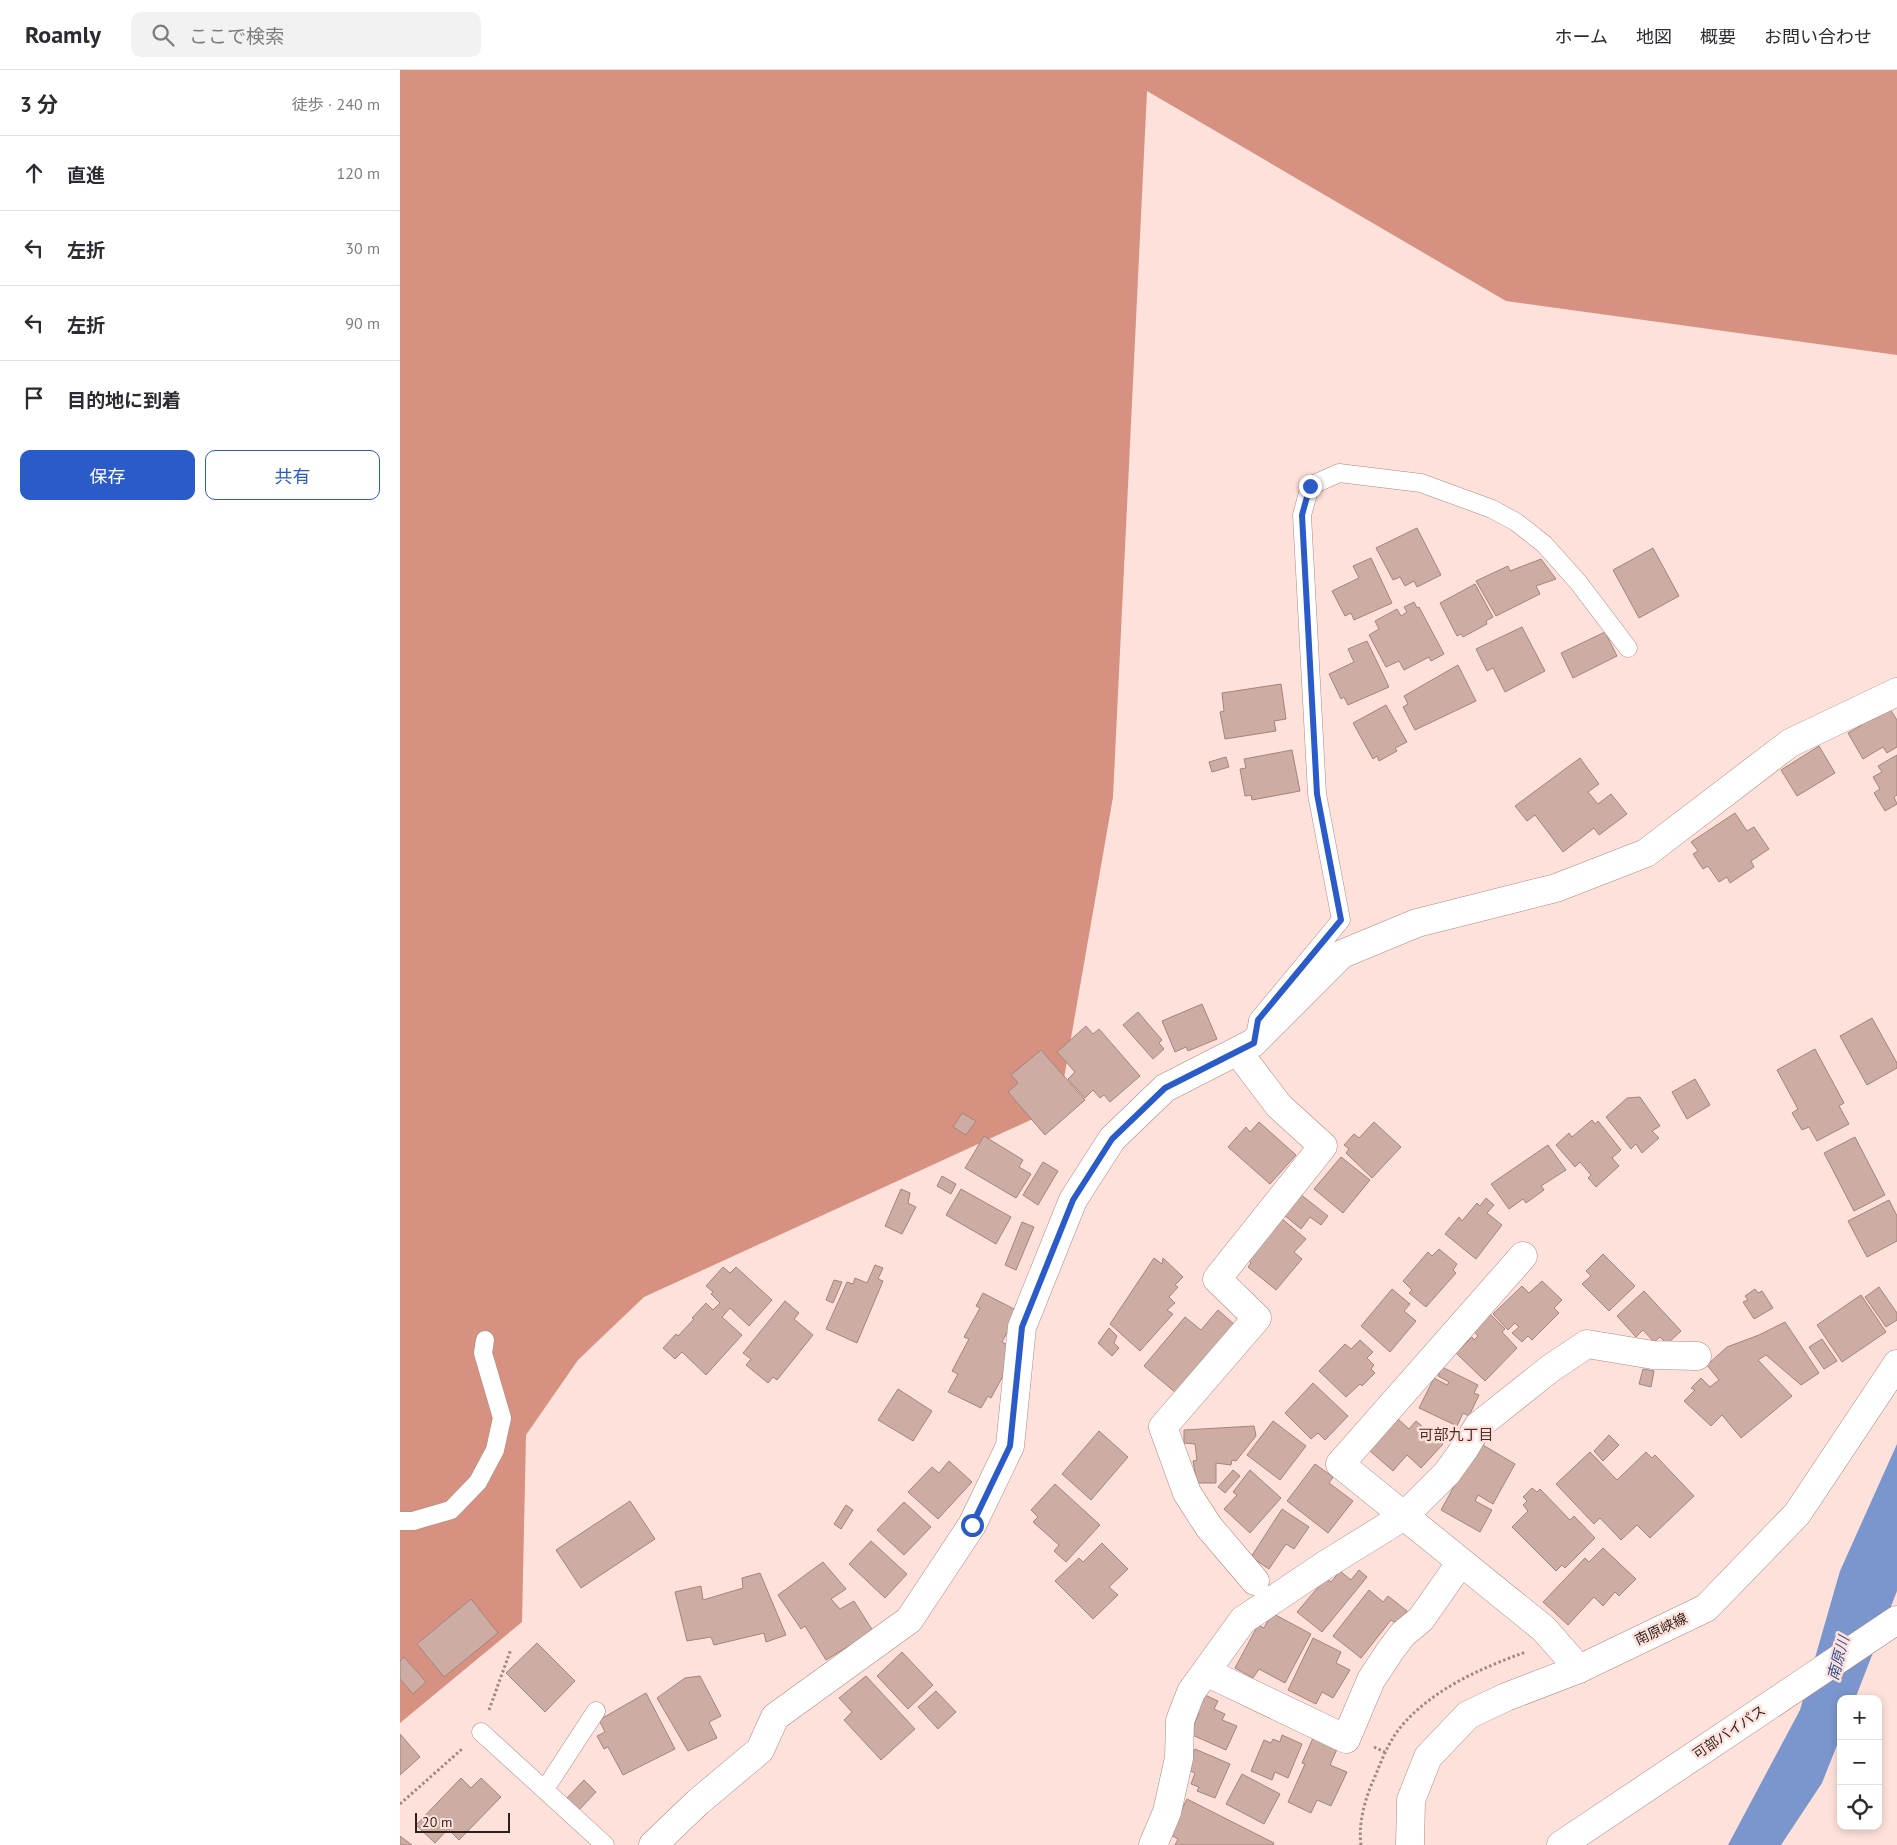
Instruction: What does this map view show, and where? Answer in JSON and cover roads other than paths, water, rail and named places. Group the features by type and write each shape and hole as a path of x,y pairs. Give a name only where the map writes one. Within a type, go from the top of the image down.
{"main road":[{"path":"653,1845 698,1802 760,1750 775,1717 909,1620 972,1525 1010,1446 1022,1327 1073,1200 1112,1139 1165,1088 1246,1048 1342,954 1417,923 1556,888 1646,853 1790,743 1897,692"},
{"path":"1246,1048 1279,1106 1323,1146 1217,1279 1257,1318 1162,1427 1187,1493 1209,1527 1254,1581"},
{"path":"1522,1256 1340,1464 1544,1629 1578,1669"},
{"path":"1153,1845 1166,1812 1179,1758 1180,1721 1191,1692 1243,1620 1325,1565 1404,1516 1447,1472 1465,1448 1478,1426 1551,1368 1587,1344 1653,1356 1697,1356"},
{"name":"南原峡線","path":"1410,1845 1411,1800 1428,1757 1468,1715 1506,1697 1578,1669 1706,1608 1797,1514 1897,1364"},
{"path":"1206,1672 1346,1739 1371,1680 1380,1666 1403,1634 1421,1619 1461,1562"},
{"name":"可部バイパス","path":"1561,1845 1897,1620"}],"lane":[{"path":"1246,1048 1258,1020 1341,920 1317,794 1302,515 1310,486 1339,474 1421,484 1492,509 1516,522 1544,544 1578,582 1628,648"},
{"path":"400,1520 412,1521 451,1510 478,1482 495,1450 502,1418 483,1353 485,1340"},
{"path":"544,1789 596,1711"},
{"path":"481,1732 606,1845"}],"water":[{"name":"南原川","path":"1897,1444 1897,1591 1857,1695 1837,1695 1837,1745 1822,1783 1781,1845 1728,1845 1800,1710 1840,1571"}],"district":[{"name":"可部九丁目","path":"1456,1434"}]}
